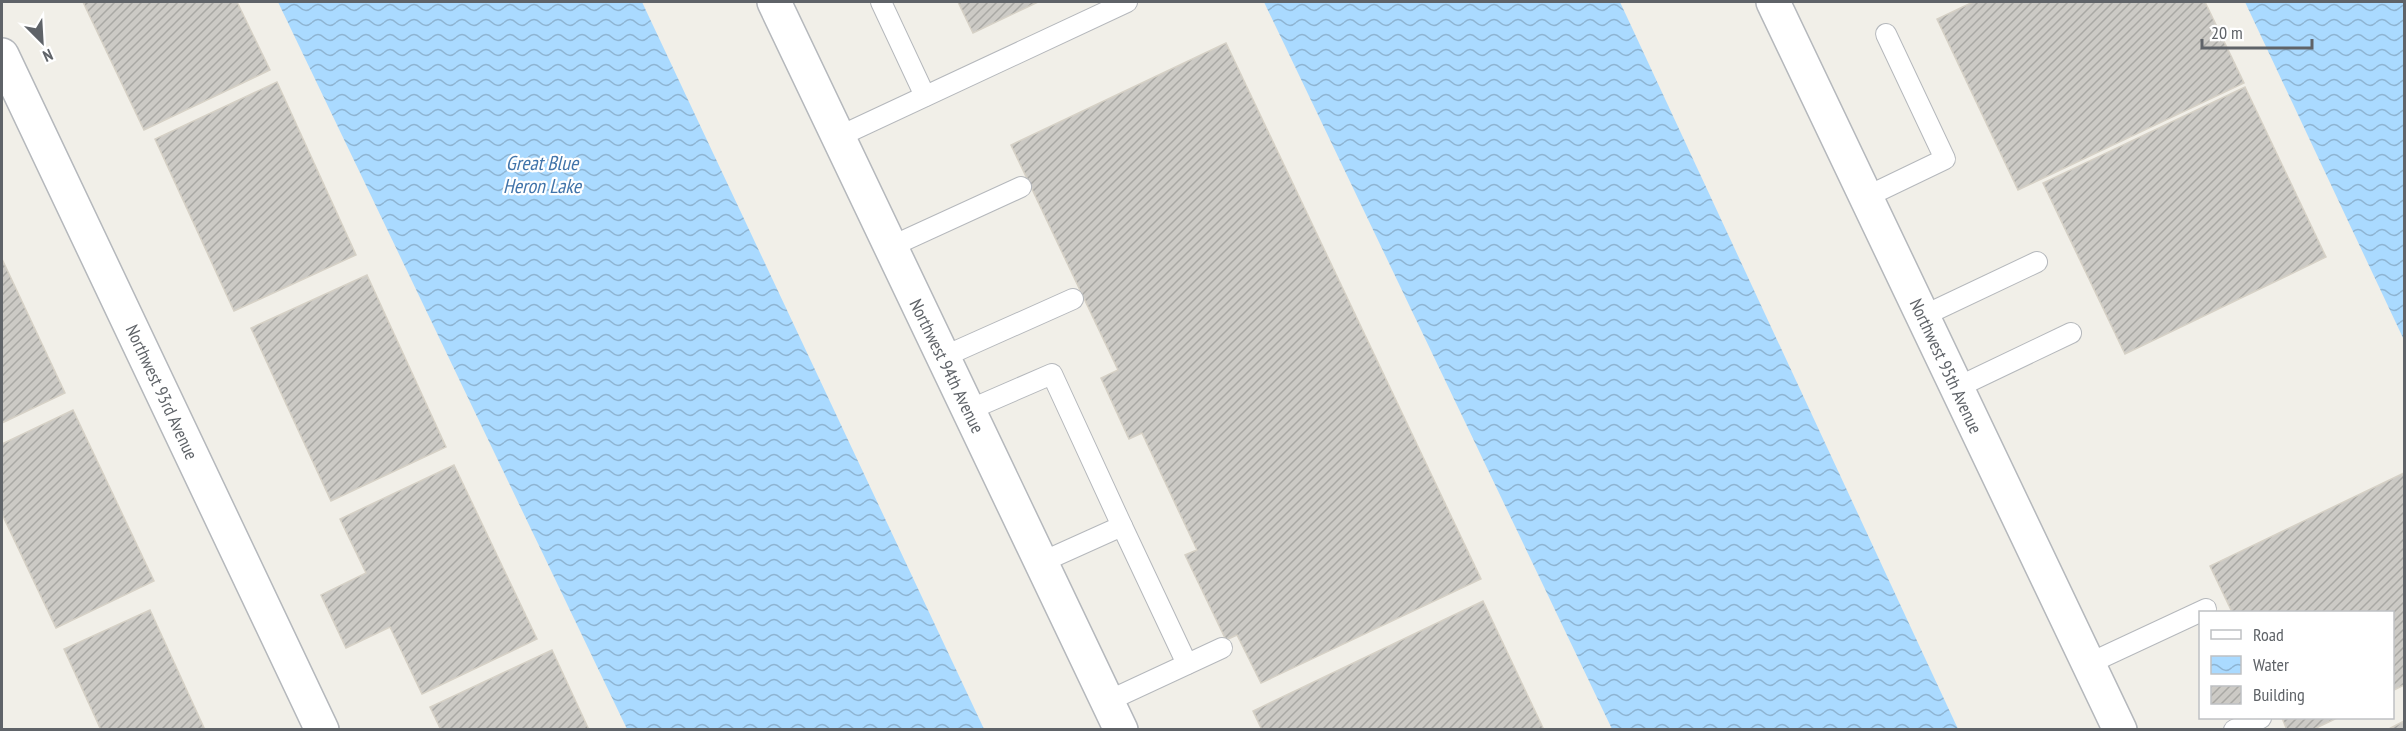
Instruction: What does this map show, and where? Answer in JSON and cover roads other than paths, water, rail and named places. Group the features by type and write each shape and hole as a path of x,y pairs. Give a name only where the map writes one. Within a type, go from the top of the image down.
{"street":[{"name":"Northwest 94th Avenue","path":"774,2 1115,715"},
{"name":"Northwest 95th Avenue","path":"1775,2 1956,388 2120,729"},
{"name":"Northwest 93rd Avenue","path":"2,55 322,729"}],"lane":[{"path":"881,2 925,96"},
{"path":"838,137 1127,2"},
{"path":"1866,197 1945,159 1886,34"},
{"path":"890,247 1021,187"},
{"path":"1923,316 2037,262"},
{"path":"943,357 1073,299"},
{"path":"1956,388 2071,333"},
{"path":"969,410 1052,374 1187,664"},
{"path":"1042,562 1122,526"},
{"path":"2202,611 2206,609"},
{"path":"2088,664 2199,612"},
{"path":"1115,715 1187,664 1222,648"},
{"path":"2234,729 2256,719"}],"water":[{"name":"Great Blue Heron Lake","path":"278,2 642,2 984,729 627,729"},
{"path":"1264,2 1620,2 1958,729 1612,729"},
{"path":"2245,2 2404,2 2404,340"}]}
